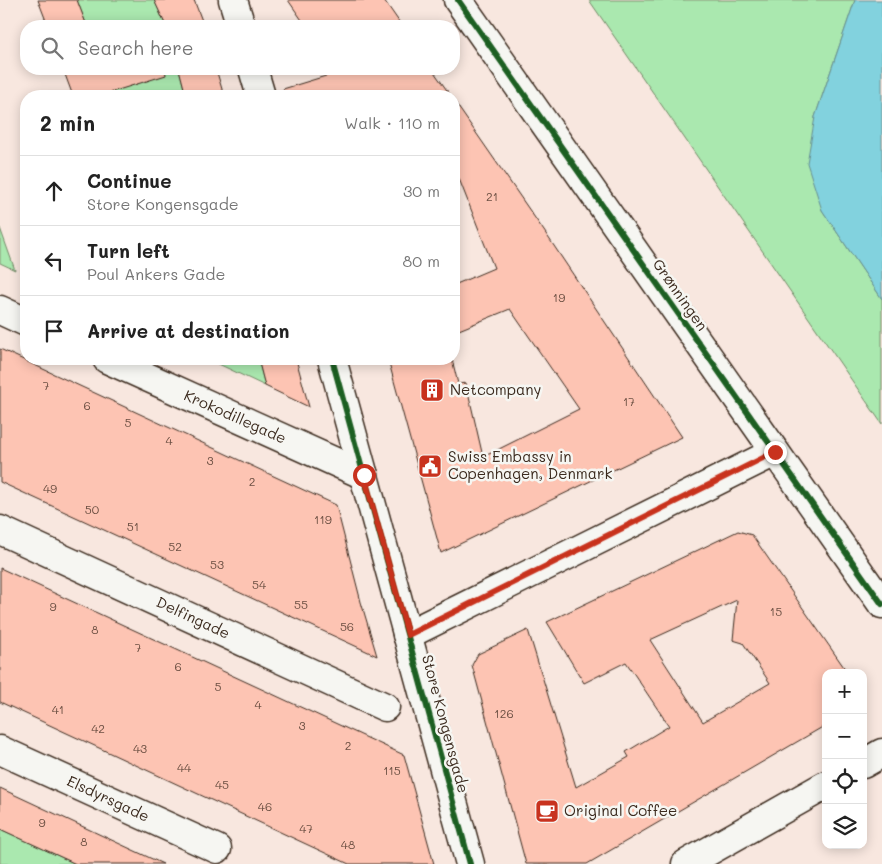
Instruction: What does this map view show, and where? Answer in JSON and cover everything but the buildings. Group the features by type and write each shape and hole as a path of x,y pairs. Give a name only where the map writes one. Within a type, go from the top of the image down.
{"street":[{"path":"233,0 240,20"},
{"name":"Grønningen","path":"458,0 882,604"},
{"path":"255,75 259,90"},
{"path":"0,310 20,319"},
{"name":"Krokodillegade","path":"126,365 364,475"},
{"name":"Store Kongensgade","path":"334,365 470,864"},
{"path":"408,635 775,452"},
{"name":"Delfingade","path":"0,530 385,707"},
{"name":"Elsdyrsgade","path":"0,750 217,849"},
{"path":"867,762 882,753"},
{"path":"686,864 822,787"}],"green space":[{"path":"77,0 154,0 163,20 85,20"},
{"path":"589,0 855,0 815,117 822,210 882,299 882,424"},
{"path":"104,75 181,75 184,90 110,90"},
{"path":"0,228 15,270 0,263"},
{"path":"221,365 260,365 265,386"},
{"path":"0,829 76,864 0,864"}],"water":[{"path":"855,0 882,0 882,299 822,210 807,163 815,117"}],"cycle path":[{"path":"458,0 882,604"},
{"path":"334,365 470,864"}],"place":[{"name":"Netcompany","path":"432,390"},
{"name":"Swiss Embassy in Copenhagen, Denmark","path":"430,466"},
{"name":"Original Coffee","path":"547,811"}],"route":[{"path":"364,475 408,635 775,452"}]}
